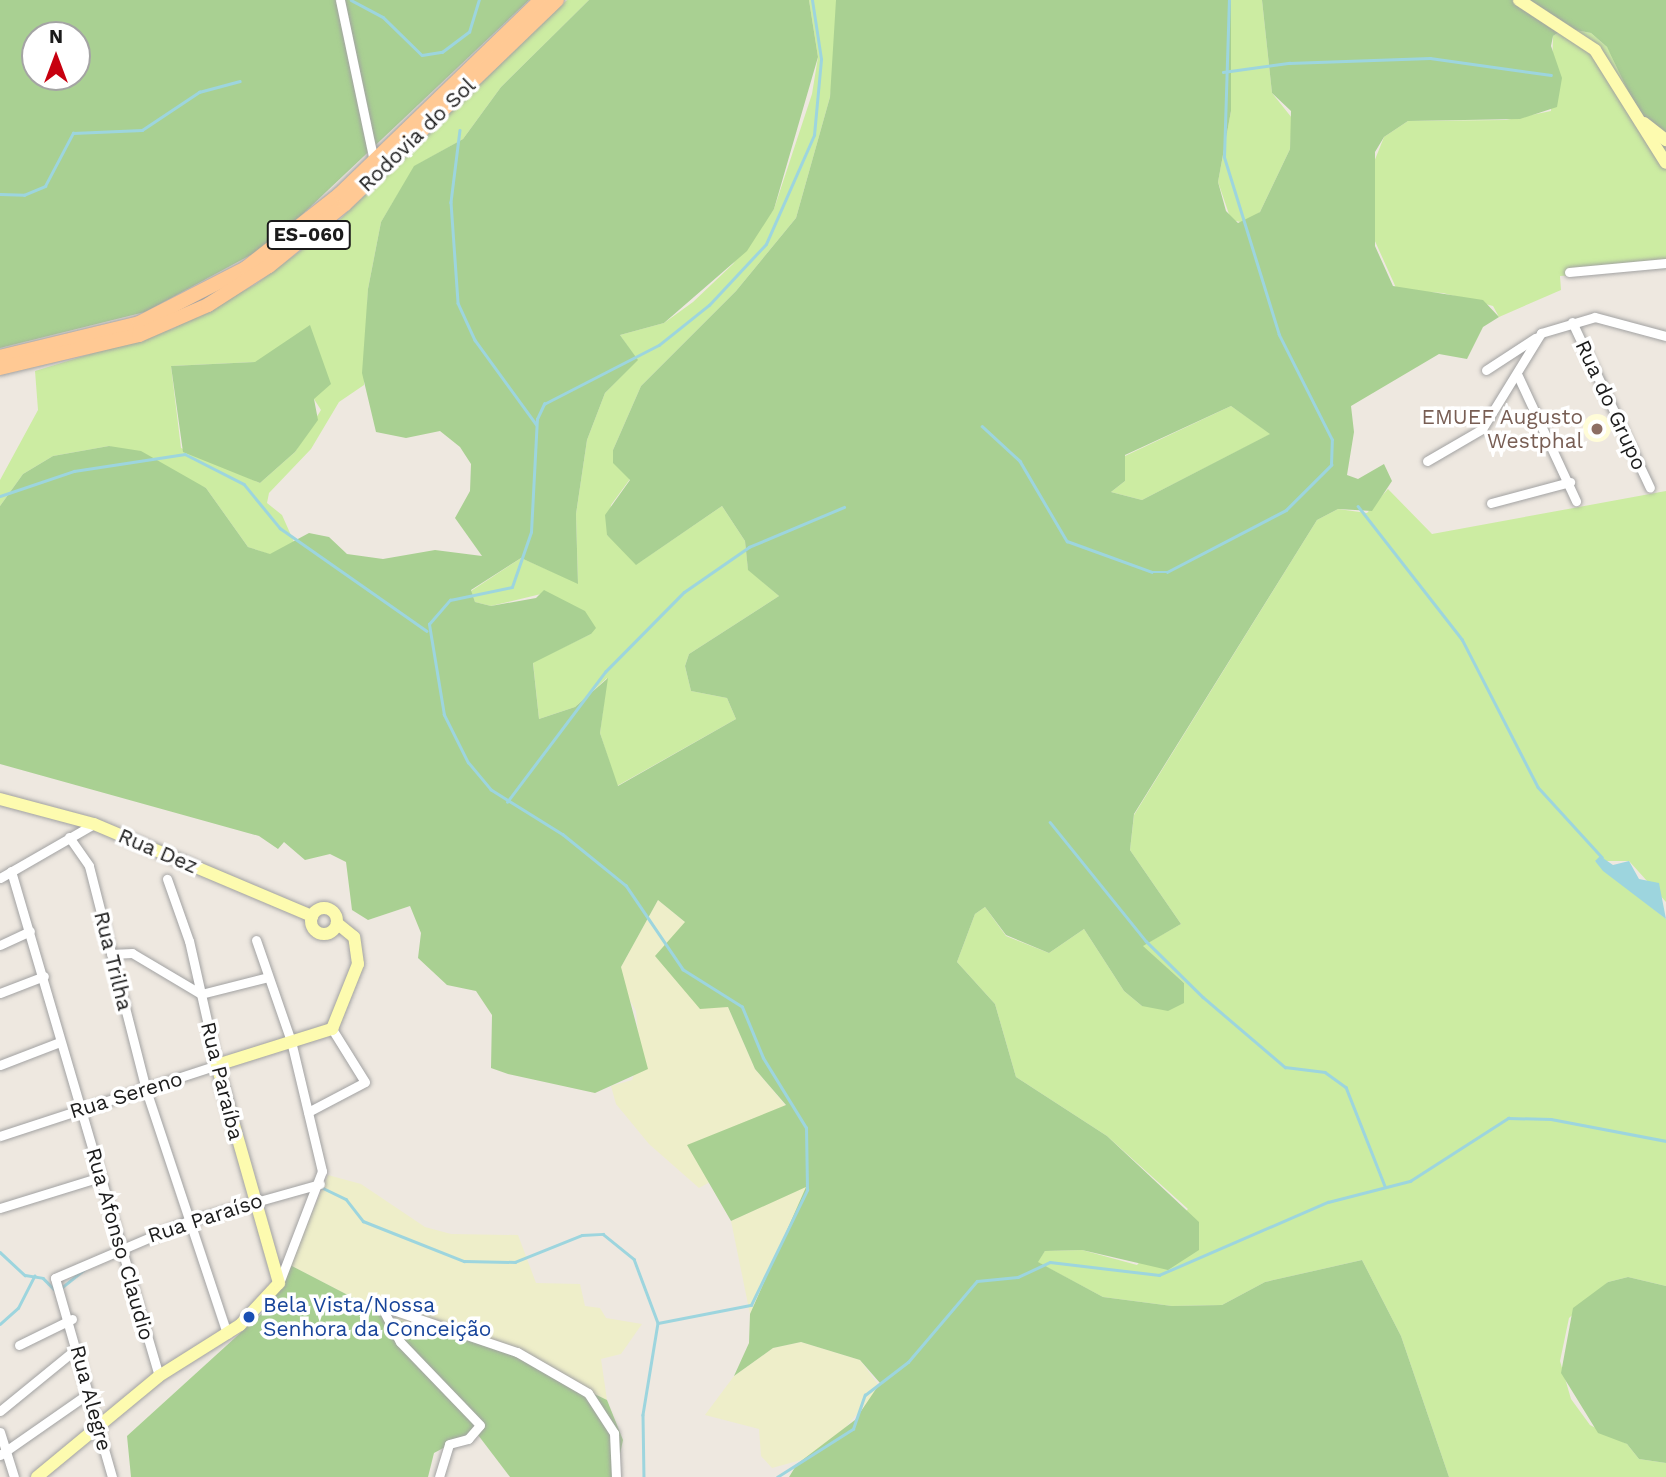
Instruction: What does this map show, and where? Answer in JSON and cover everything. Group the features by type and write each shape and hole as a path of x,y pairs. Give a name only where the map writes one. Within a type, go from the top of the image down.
{"main road":[{"name":"Rodovia do Sol","path":"0,357 117,330 224,283 291,236 374,161 541,0"},
{"name":"Rodovia do Sol","path":"0,368 139,335 259,273 345,204 557,0"}],"street":[{"path":"340,0 374,161"},
{"path":"1519,0 1595,50 1666,163"},
{"path":"1636,116 1666,140"},
{"path":"1666,156 1666,163"},
{"path":"1569,272 1666,262"},
{"name":"Rua do Grupo","path":"1486,370 1535,338 1572,322 1606,318 1666,336"},
{"name":"Rua do Grupo","path":"1572,322 1650,488"},
{"path":"1427,461 1477,435 1518,376 1535,338"},
{"path":"1518,376 1570,482 1576,501"},
{"path":"1491,503 1570,482"},
{"name":"Rua Dez","path":"0,799 94,824 312,916"},
{"path":"0,878 94,824"},
{"name":"Rua Trilha","path":"69,837 89,866 146,1090 227,1334"},
{"name":"Rua Afonso Claudio","path":"12,871 159,1376"},
{"name":"Rua Paraíba","path":"167,879 201,994 253,1202 279,1283"},
{"path":"308,1112 365,1082 332,1028 358,964 354,937 337,923 328,908 312,916 320,933 337,923"},
{"path":"0,945 30,931"},
{"path":"37,1477 100,1428 159,1376 227,1334 279,1283 320,1184 308,1112 291,1041 256,940"},
{"path":"111,954 132,953 201,994 268,977"},
{"path":"0,993 44,976"},
{"name":"Rua Sereno","path":"0,1136 332,1028"},
{"path":"0,1065 60,1042"},
{"path":"0,1208 100,1177"},
{"name":"Rua Paraíso","path":"55,1278 121,1247 188,1221 320,1184"},
{"name":"Rua Alegre","path":"55,1278 72,1320 76,1349 112,1477"},
{"path":"439,1477 449,1444 467,1439 480,1425 400,1342 381,1306 508,1348 588,1393 614,1433 616,1477"},
{"name":"Rua Alegre","path":"19,1345 72,1320"},
{"path":"0,1410 76,1349"},
{"path":"3,1453 89,1392"},
{"path":"0,1432 3,1453 14,1477"}],"shaded area":[{"name":"EMUEF Augusto Westphal","path":"1597,414 1607,418 1611,428 1607,438 1597,442 1587,438 1583,428 1587,418"}],"green space":[{"path":"0,0 529,0 271,244 145,312 0,348"},
{"path":"567,0 589,0 501,87 463,139 415,166 381,222 368,289 364,385 339,402 311,449 269,493 267,503 282,515 294,542 271,555 248,547 206,488 109,446 53,456 23,474 0,506 0,480 38,410 35,371 172,329 256,284 331,228","holes":["255,362 314,399 321,410 295,452 260,483 181,448 171,366"]},
{"path":"589,0 809,0 818,57 774,209 747,251 664,323 620,335 638,360 605,393 587,440 576,514 578,584 521,558 471,590 475,602 491,606 536,598 544,590 585,611 596,628 591,634 533,663 539,719 575,707 608,678 600,733 618,786 736,719 727,698 691,691 685,666 689,654 779,596 748,570 745,541 722,506 636,565 607,535 605,515 630,480 613,463 613,450 641,386 736,291 796,218 830,97 836,0 1231,0 1231,111 1218,182 1226,211 1238,223 1260,212 1290,149 1291,111 1272,93 1262,0 1666,0 1666,143 1646,128 1607,47 1591,33 1565,28 1553,36 1551,46 1562,78 1557,107 1520,119 1408,121 1384,137 1375,152 1375,246 1393,286 1483,300 1499,317 1483,327 1467,359 1439,354 1351,406 1354,432 1347,475 1358,479 1384,464 1392,481 1372,511 1338,509 1317,520 1134,814 1130,850 1181,924 1143,946 1184,983 1184,1003 1168,1011 1142,1006 1124,991 1084,929 1049,953 1006,935 985,907 975,914 957,962 995,1004 1016,1077 1107,1136 1199,1222 1199,1250 1168,1270 1082,1250 1045,1251 1038,1262 1103,1297 1172,1306 1222,1305 1265,1282 1362,1260 1401,1336 1449,1477 789,1477 797,1464 855,1420 880,1383 860,1360 801,1342 773,1348 734,1376 749,1343 750,1314 806,1187 731,1221 687,1145 786,1105 755,1069 728,1007 700,1009 655,956 685,922 658,900 621,967 648,1069 595,1093 508,1074 491,1068 492,1015 476,991 447,985 418,958 421,933 410,906 368,920 352,910 346,862 330,854 305,860 284,842 278,849 259,836 0,764 0,506 23,474 53,456 109,446 141,451 206,488 248,547 270,554 309,533 329,537 347,554 383,559 435,550 482,556 455,518 470,491 471,464 460,447 440,431 406,438 376,432 362,373 368,289 381,222 414,166 463,139 501,87","holes":["1231,406 1270,434 1142,500 1111,492 1125,481 1125,455"]},
{"path":"809,0 836,0 838,40 830,97 796,218 736,291 641,386 613,450 630,479 611,505 607,535 640,562 722,506 745,541 748,569 779,596 689,654 685,666 691,691 727,698 736,719 617,786 600,733 607,678 575,707 539,719 533,662 591,634 541,594 491,606 475,602 471,591 521,558 578,583 576,514 587,440 605,393 637,360 620,335 664,323 693,302 733,264 774,209 812,94 818,57"},
{"path":"1231,0 1262,0 1272,93 1292,118 1290,149 1260,212 1245,223 1231,220 1218,182 1231,111"},
{"path":"1565,28 1591,33 1607,47 1666,143 1666,268 1560,276 1561,290 1499,317 1493,306 1443,293 1397,290 1374,239 1372,167 1384,137 1408,121 1506,120 1551,111 1553,36"},
{"path":"310,325 331,384 314,399 318,420 295,452 260,483 183,452 171,366 255,362"},
{"path":"1231,406 1271,434 1142,500 1111,492 1125,481 1125,456"},
{"path":"1388,489 1432,534 1666,491 1666,902 1629,861 1595,861 1666,919 1666,1286 1628,1277 1608,1282 1569,1318 1560,1361 1571,1399 1590,1425 1627,1444 1639,1459 1666,1463 1666,1477 1449,1477 1401,1336 1362,1260 1265,1282 1222,1305 1172,1306 1103,1297 1037,1262 1045,1251 1082,1250 1137,1265 1188,1209 1107,1136 1016,1077 995,1004 957,962 975,914 985,907 1006,936 1049,953 1084,929 1124,991 1142,1006 1184,983 1142,946 1181,924 1130,850 1134,815 1317,520 1338,509 1367,513"},
{"path":"658,900 686,923 656,956 728,1007 755,1069 786,1106 688,1145 710,1182 699,1188 649,1144 616,1104 611,1086 632,1080 640,1057 636,1011 620,983 621,967"},
{"path":"328,1175 361,1184 425,1227 451,1234 518,1235 536,1283 580,1284 585,1306 600,1308 606,1318 642,1324 621,1354 601,1359 607,1400 487,1343 396,1320 290,1265"},
{"path":"807,1186 750,1314 731,1221"},
{"path":"290,1265 396,1320 487,1343 607,1400 623,1440 615,1477 510,1477 475,1431 434,1453 428,1477 131,1477 127,1436 270,1306"},
{"path":"1628,1277 1666,1286 1666,1463 1639,1459 1627,1444 1598,1433 1561,1373 1573,1308 1608,1282"},
{"path":"801,1342 860,1360 880,1387 834,1441 805,1459 772,1468 761,1456 759,1429 705,1415 734,1376 773,1348"}],"water":[{"path":"1600,856 1613,865 1629,861 1639,879 1659,883 1666,919 1603,871 1595,861"}],"waterway":[{"path":"351,0 383,17 422,55 442,52 469,32 479,0"},
{"path":"658,1323 751,1305 807,1190 806,1128 763,1058 742,1007 683,970 626,886 563,835 491,790 468,763 444,715 429,624 450,600 512,587 531,532 537,419 544,404 659,345 709,305 766,244 814,135 821,59 812,0"},
{"path":"982,426 1020,461 1067,541 1152,572 1167,572 1286,510 1331,465 1332,440 1279,335 1224,157 1229,0"},
{"path":"1223,72 1289,63 1430,58 1551,75"},
{"path":"0,194 24,195 45,186 73,133 142,130 199,92 240,81"},
{"path":"460,130 451,202 458,303 475,340 536,424"},
{"path":"0,496 74,471 185,454 244,484 280,528 427,631"},
{"path":"1358,506 1462,639 1538,787 1602,857"},
{"path":"507,802 605,672 684,592 749,547 844,507"},
{"path":"1050,822 1146,941 1203,997 1285,1067 1325,1072 1346,1087 1385,1186"},
{"path":"777,1477 853,1429 865,1395 908,1362 977,1281 1018,1277 1050,1262 1159,1275 1328,1202 1410,1181 1508,1118 1551,1119 1666,1141"},
{"path":"321,1187 346,1199 363,1221 464,1261 515,1262 582,1235 603,1234 634,1259 658,1323 643,1415 644,1477"},
{"path":"0,1252 25,1275 43,1278 54,1289"},
{"path":"60,1289 85,1269"},
{"path":"0,1324 18,1308 34,1276"}],"place":[{"name":"EMUEF Augusto Westphal","path":"1597,429"},
{"name":"Bela Vista/Nossa Senhora da Conceição","path":"249,1317"}]}
